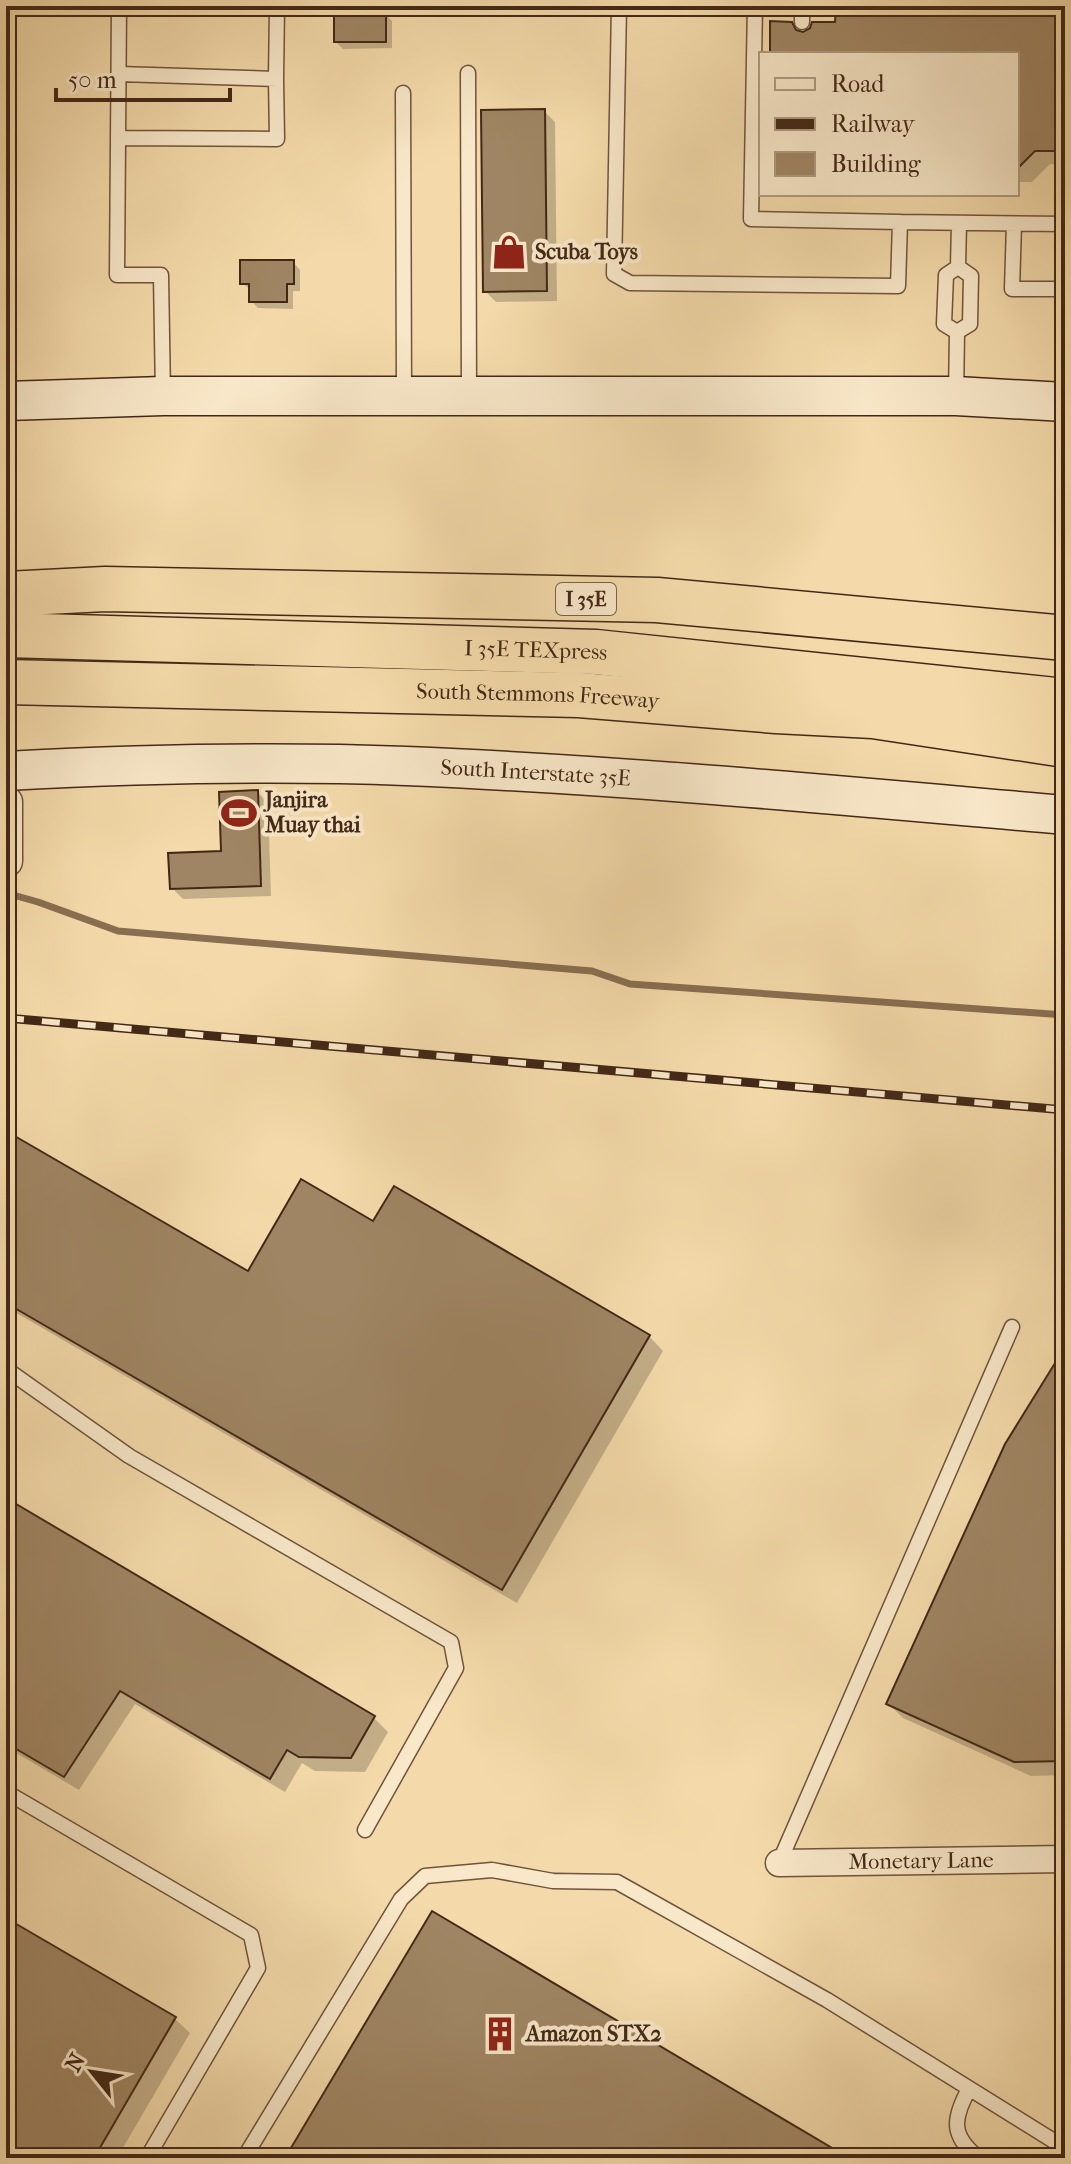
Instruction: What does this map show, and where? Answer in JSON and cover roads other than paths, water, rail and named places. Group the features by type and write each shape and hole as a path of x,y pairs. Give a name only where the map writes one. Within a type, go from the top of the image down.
{"highway":[{"name":"I 35E","path":"6,594 105,589 657,600 1065,638"},
{"name":"I 35E TEXpress","path":"6,635 596,652 1065,701"},
{"name":"South Stemmons Freeway","path":"6,682 579,695 873,716 1065,745"}],"main road":[{"path":"6,401 163,396 956,396 1065,402"},
{"name":"South Interstate 35E","path":"6,771 154,764 404,766 642,779 1065,815"}],"street":[{"path":"6,802 6,859"},
{"name":"Monetary Lane","path":"779,1863 1065,1859"}],"lane":[{"path":"119,6 117,275 161,275 163,396"},
{"path":"118,138 277,139 277,6"},
{"path":"619,6 614,274 630,283 898,286 900,222"},
{"path":"755,6 757,158 751,219 1065,224"},
{"path":"802,6 802,22"},
{"path":"468,73 469,396"},
{"path":"119,74 276,79"},
{"path":"403,93 404,396"},
{"path":"958,267 959,223"},
{"path":"1014,224 1012,289 1065,289"},
{"path":"957,332 944,324 946,275 958,267"},
{"path":"957,332 970,324 971,276 958,267"},
{"path":"956,396 957,332"},
{"path":"779,1863 1012,1327"},
{"path":"6,1369 129,1456 451,1642 456,1668 365,1830"},
{"path":"8,1799 251,1935 258,1968 147,2158"},
{"path":"244,2158 401,1899 425,1876 492,1870 553,1881 617,1882 827,2000 1065,2148"},
{"path":"969,2089 958,2110 956,2131 965,2148 979,2158"}],"waterway":[{"path":"6,893 118,931 592,971 630,984 1065,1015"}],"railway":[{"path":"6,1018 1065,1110"}],"place":[{"name":"Scuba Toys","path":"509,252"},
{"name":"Janjira Muay thai","path":"239,813"},
{"name":"Amazon STX2","path":"500,2034"}]}
